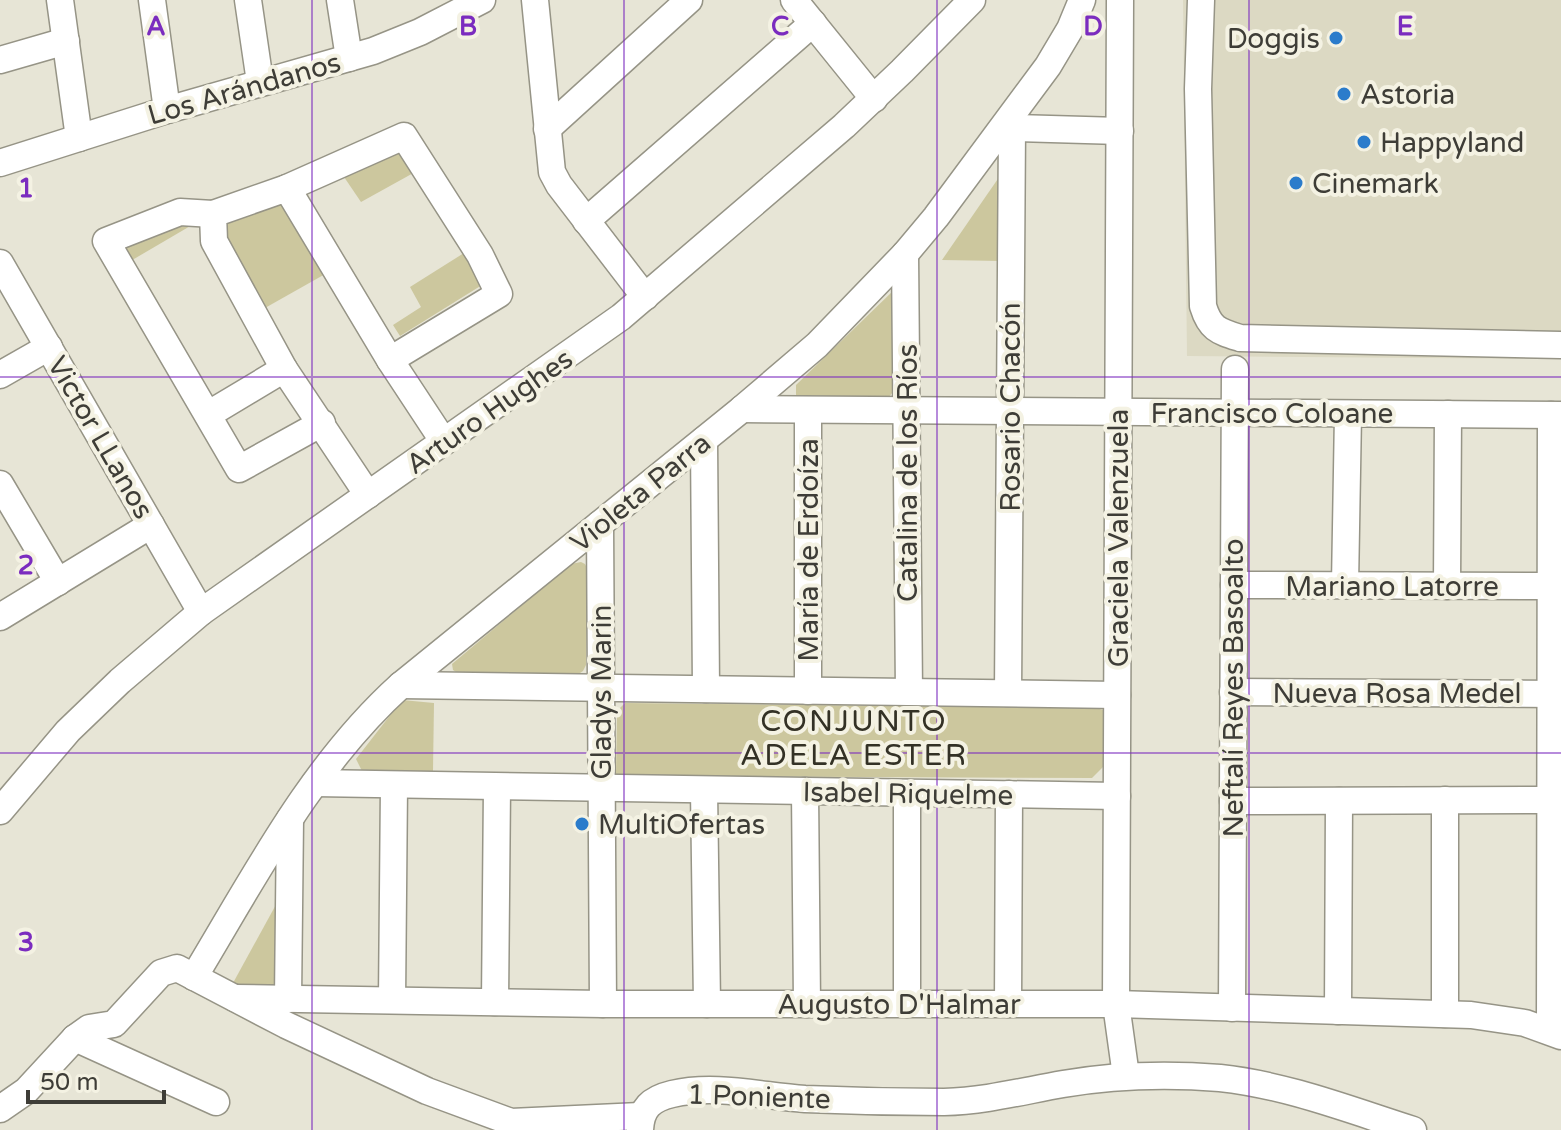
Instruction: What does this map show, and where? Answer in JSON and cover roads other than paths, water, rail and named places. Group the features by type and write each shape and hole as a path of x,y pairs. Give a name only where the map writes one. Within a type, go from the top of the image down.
{"street":[{"path":"60,0 79,138"},
{"path":"152,0 167,110"},
{"path":"248,0 260,82"},
{"path":"340,0 349,58"},
{"name":"Los Arándanos","path":"0,163 397,42 440,11 482,0"},
{"path":"535,0 552,172 645,297"},
{"path":"547,129 689,0"},
{"path":"794,0 874,99"},
{"name":"Arturo Hughes","path":"0,811 68,731 130,672 201,612 595,338 874,99 972,0"},
{"name":"Violeta Parra","path":"194,977 290,819 370,715 401,685 817,345 905,254 1009,126 1059,50 1082,0"},
{"name":"Graciela Valenzuela","path":"1120,0 1116,1004 1126,1076"},
{"path":"1201,0 1198,89 1203,306 1208,321 1220,331 1240,338 1561,345"},
{"path":"586,221 813,23"},
{"path":"0,60 66,41"},
{"path":"1009,126 1120,131"},
{"name":"Rosario Chacón","path":"1008,693 1009,126"},
{"path":"322,423 239,469 106,241 180,212 213,214 287,188 404,136 480,255 499,294 390,360"},
{"path":"287,188 390,360 444,442"},
{"path":"213,214 214,241 284,369 368,495"},
{"name":"Catalina de los Ríos","path":"905,254 909,692"},
{"name":"Victor LLanos","path":"0,263 201,612"},
{"path":"0,375 49,347"},
{"path":"209,414 284,369"},
{"name":"Neftalí Reyes Basoalto","path":"1232,1008 1235,369"},
{"name":"Francisco Coloane","path":"742,409 1556,415"},
{"name":"María de Erdoíza","path":"808,410 808,691"},
{"path":"1345,585 1348,414"},
{"path":"1447,586 1448,414"},
{"path":"1556,415 1551,586 1556,694 1549,800 1556,1033"},
{"path":"704,440 706,689"},
{"path":"0,484 58,582"},
{"name":"Gladys Marin","path":"600,524 603,1004"},
{"path":"0,617 151,525"},
{"name":"Mariano Latorre","path":"1234,585 1551,586"},
{"path":"401,685 1117,695"},
{"name":"Nueva Rosa Medel","path":"1233,692 1556,694"},
{"name":"Isabel Riquelme","path":"315,783 1117,796"},
{"path":"392,1000 394,785"},
{"path":"495,1002 497,787"},
{"path":"704,790 707,1004"},
{"path":"805,791 807,1004"},
{"path":"907,793 907,1004"},
{"path":"1008,1004 1009,794"},
{"path":"1445,800 1445,1014"},
{"path":"1233,801 1549,800"},
{"path":"1338,1011 1339,801"},
{"path":"288,999 290,819"},
{"name":"1 Poniente","path":"104,1052 114,1024 161,973 177,968 286,1025 510,1126 640,1123 655,1100 684,1092 733,1091 804,1099 959,1101 1126,1076 1183,1076 1250,1082 1413,1130"},
{"name":"Augusto D'Halmar","path":"235,998 603,1004 1116,1004 1445,1014 1498,1018 1556,1033"},
{"name":"1 Poniente","path":"0,1109 26,1091 75,1038 89,1028 114,1024"},
{"path":"75,1038 216,1102"}],"place":[{"name":"Doggis","path":"1336,38"},
{"name":"Astoria","path":"1344,94"},
{"name":"Happyland","path":"1364,142"},
{"name":"Cinemark","path":"1296,183"},
{"name":"MultiOfertas","path":"582,824"}],"district":[{"name":"CONJUNTO ADELA ESTER","path":"854,738"}]}
